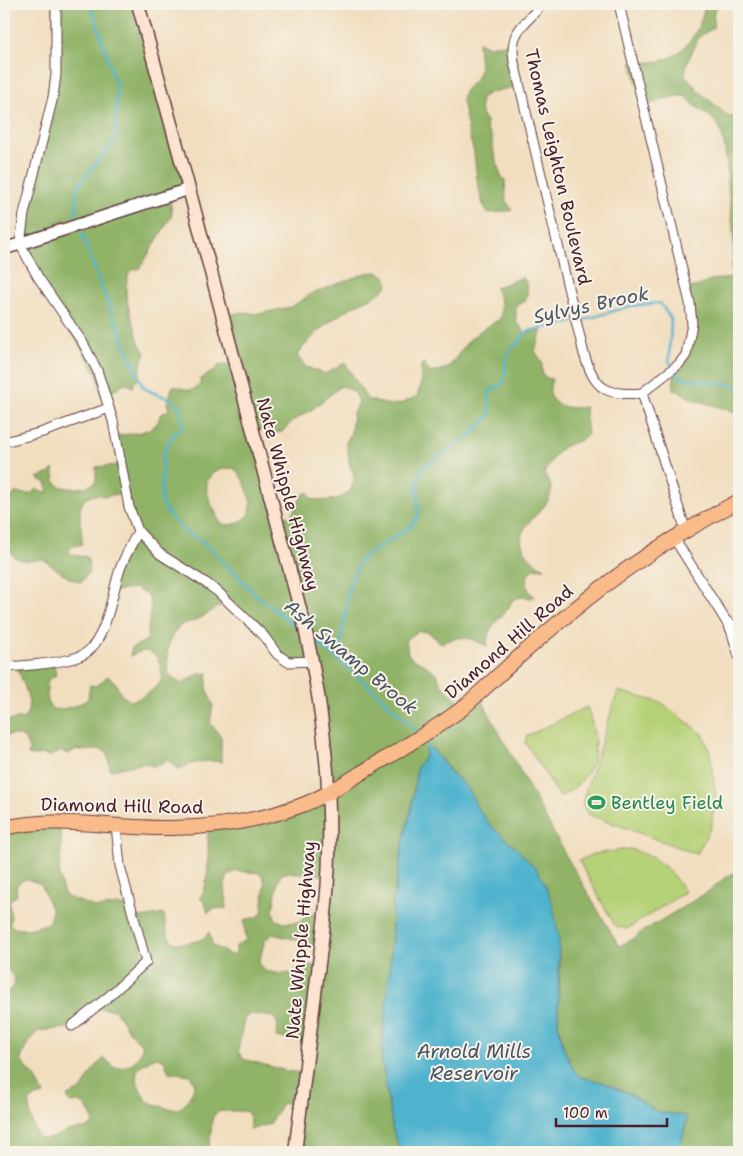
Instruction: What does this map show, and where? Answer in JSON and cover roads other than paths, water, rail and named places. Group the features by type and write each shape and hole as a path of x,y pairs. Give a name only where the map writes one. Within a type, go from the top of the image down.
{"main road":[{"name":"Nate Whipple Highway","path":"138,4 190,189 309,643 322,712 328,793 329,855 324,921 296,1152"},
{"name":"Diamond Hill Road","path":"4,828 51,822 168,828 200,827 236,822 298,807 328,793 426,734 463,708 528,648 586,600 674,538 739,501"}],"street":[{"path":"56,4 56,76 53,97 24,214 20,244 38,277 90,356 102,384 116,434 129,507 138,531 160,554 217,591 263,635 282,658 288,662 313,661"},
{"path":"619,4 690,303 692,324 686,355 676,367 642,393 686,531"},
{"name":"Thomas Leighton Boulevard","path":"538,6 515,34 514,62 588,365 601,387 610,392 623,394 642,393"},
{"path":"4,249 190,189"},
{"path":"4,442 44,432 109,408"},
{"path":"4,667 71,659 85,654 92,648 102,630 121,568 138,531"},
{"path":"674,538 731,630 739,656"},
{"path":"726,621 739,628"},
{"path":"72,1026 108,997 146,962 120,866 116,825"}],"water":[{"name":"Arnold Mills Reservoir","path":"426,748 432,749 452,774 463,783 477,808 491,826 515,847 536,869 543,880 553,905 559,939 558,1024 564,1049 574,1070 580,1077 602,1082 630,1094 657,1112 685,1116 687,1118 681,1144 677,1152 401,1152 393,1131 382,1061 383,1035 391,957 393,902 403,842 411,811 417,767 425,757"}],"waterway":[{"name":"Ash Swamp Brook","path":"76,216 77,187 115,140 117,89 91,4"},
{"name":"Ash Swamp Brook","path":"82,234 101,286 143,387 171,400 180,408 183,427 173,434 163,455 161,501 168,514 187,534 204,542 256,595 300,630"},
{"name":"Sylvys Brook","path":"338,659 350,582 361,559 410,527 418,516 417,482 423,467 468,437 490,415 489,392 504,382 506,359 511,348 520,342 523,335 528,331 584,320 630,306 660,303 671,319 669,361 672,366"},
{"name":"Sylvys Brook","path":"676,370 681,378 739,386"},
{"name":"Ash Swamp Brook","path":"312,639 364,682 418,733"},
{"name":"Ash Swamp Brook","path":"423,740 429,750"}],"place":[{"name":"Bentley Field","path":"597,803"}]}
